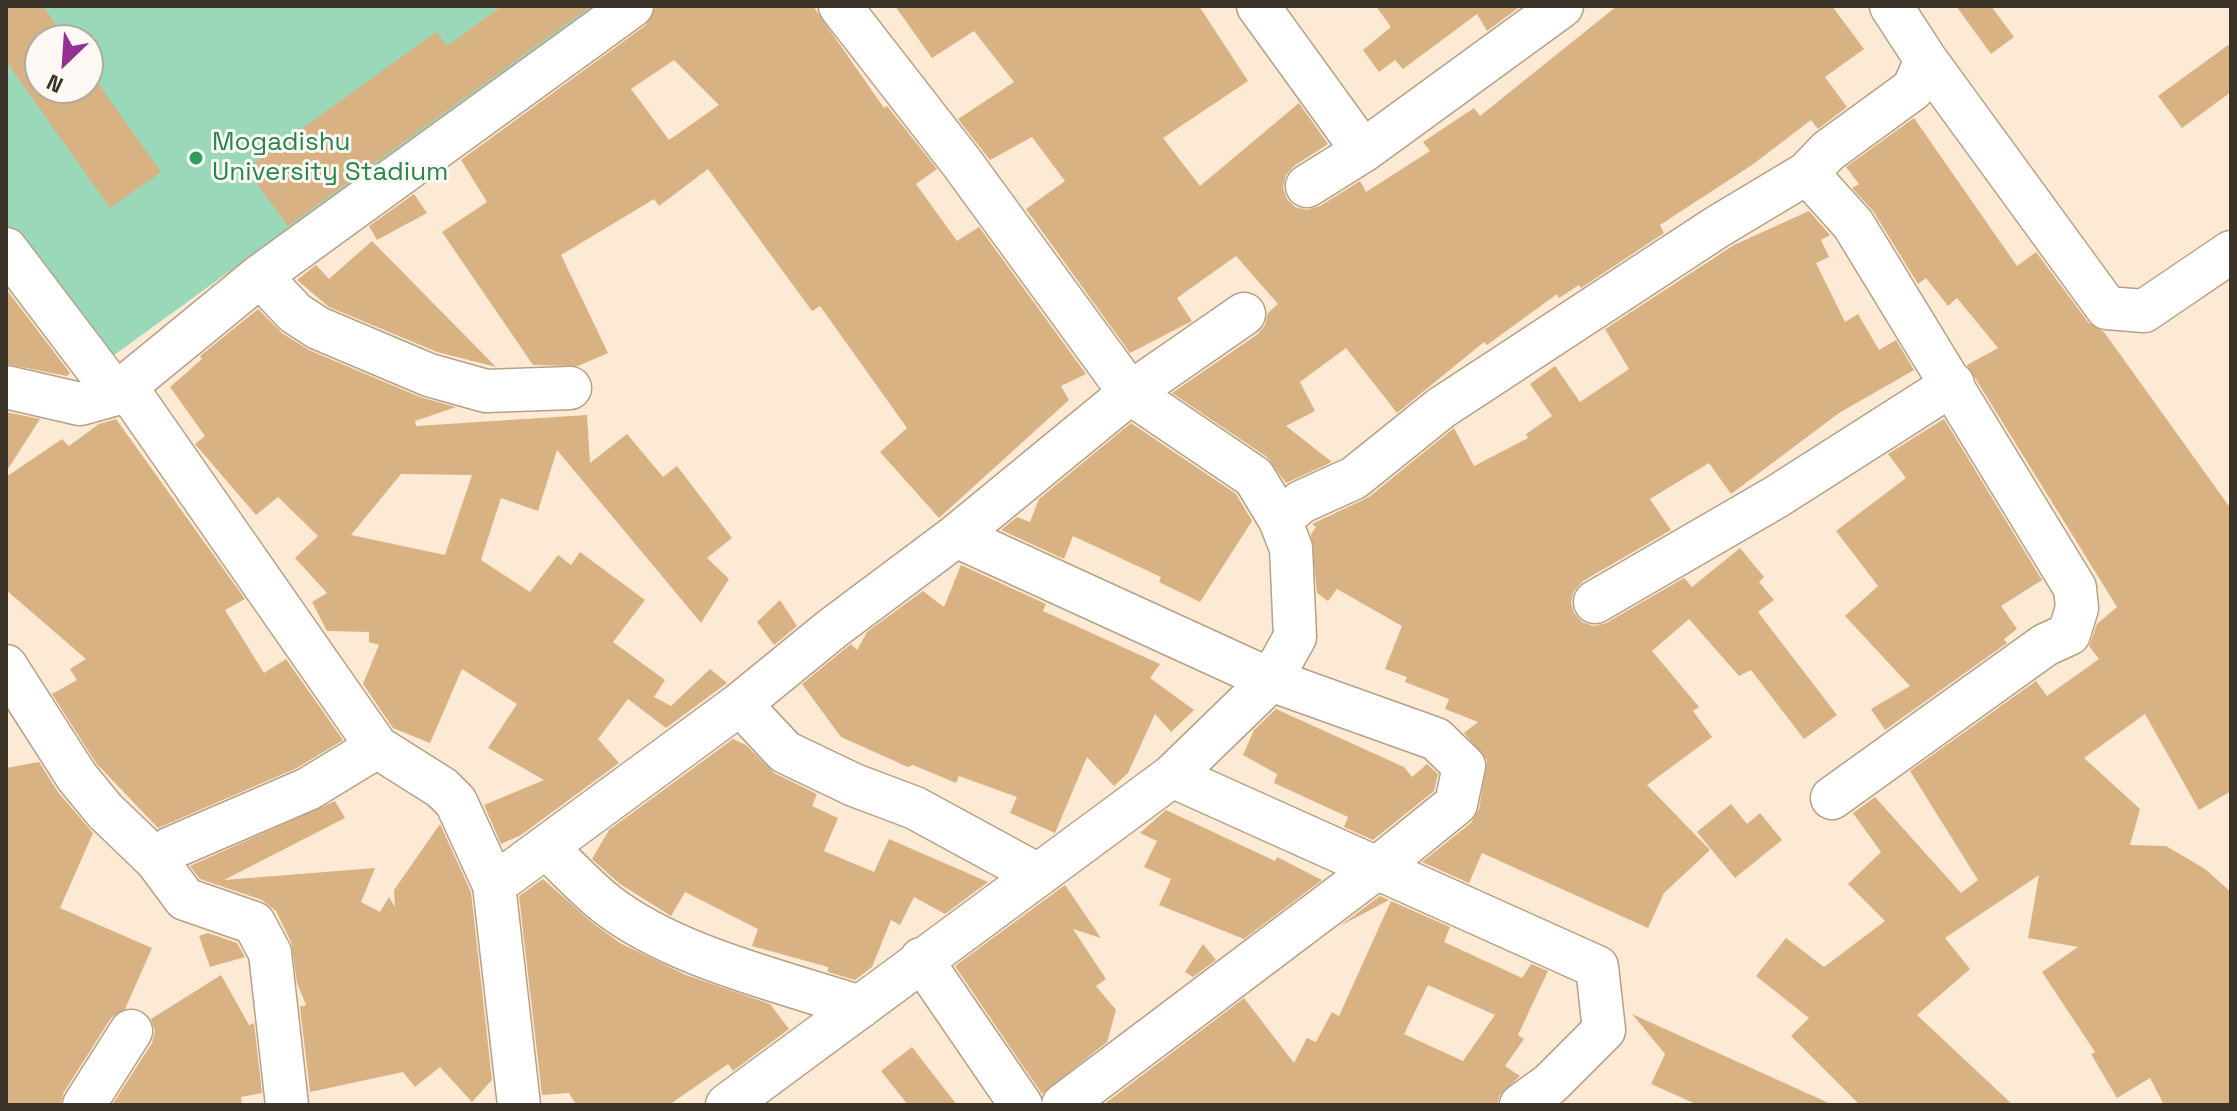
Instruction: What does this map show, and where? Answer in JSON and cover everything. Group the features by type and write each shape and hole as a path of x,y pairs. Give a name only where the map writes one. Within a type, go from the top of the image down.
{"street":[{"path":"6,387 80,404 121,390 162,353 260,276 632,6"},
{"path":"727,1105 1172,776 1271,680 1295,637 1291,548 1280,520 1254,477 1130,393 962,163 840,6"},
{"path":"1258,6 1363,151"},
{"path":"1307,186 1363,151 1562,6"},
{"path":"1891,6 1926,60 2107,308 2144,311 2231,252"},
{"path":"1280,520 1301,502 1354,478 1441,408 1717,227 1807,173 1828,151 1913,89 1926,60"},
{"path":"1807,173 1853,224 1953,384 2075,588 2077,608 2069,634 2045,645 1832,798"},
{"path":"6,249 121,390 377,747 442,788 456,802 494,885 519,1105"},
{"path":"260,276 295,313 318,328 429,375 486,391 570,388"},
{"path":"494,885 740,704 833,628 956,536 1130,393 1244,314"},
{"path":"1595,602 1776,497 1953,384"},
{"path":"956,536 1271,680 1436,739 1464,766 1456,804 1377,868 1200,998 1063,1105"},
{"path":"6,666 77,777 105,811 156,860 185,899 254,923 270,953 287,1105"},
{"path":"740,704 785,752 854,785 915,808 1038,875"},
{"path":"156,860 171,848 308,789 377,747"},
{"path":"1172,776 1597,967 1604,1030 1550,1084 1521,1105"},
{"path":"547,848 606,904 666,939 728,964 860,1007"},
{"path":"921,959 1021,1105"},
{"path":"84,1105 131,1031"}],"green space":[{"name":"Mogadishu University Stadium","path":"6,6 596,6 103,363 6,237"}],"building":[{"path":"6,6 43,6 56,24 24,24 24,86 6,61"},
{"path":"502,6 591,6 288,226 246,169 436,32 447,46"},
{"path":"656,6 813,6 884,108 887,106 937,169 916,184 957,241 979,227 1086,374 1061,386 1069,400 939,518 880,452 907,428 820,306 812,311 708,169 659,206 654,199 561,255 608,353 578,366 533,365 442,232 487,202 461,160 646,25","holes":["674,60 719,105 669,140 631,89"]},
{"path":"895,6 1199,6 1248,81 1163,138 1200,186 1299,103 1328,144 1294,166 1286,175 1283,188 1287,199 1295,207 1307,210 1320,206 1360,181 1366,192 1430,151 1423,142 1474,108 1480,116 1617,6 1832,6 1864,49 1825,77 1847,107 1818,129 1811,120 1752,165 1660,225 1664,233 1581,288 1579,285 1559,298 1557,294 1487,345 1484,342 1397,413 1346,348 1300,382 1315,411 1286,426 1332,462 1286,483 1267,457 1172,393 1258,334 1265,325 1268,313 1278,304 1236,256 1177,298 1192,321 1130,353 1026,209 1065,181 1032,137 990,160 958,119 1014,82 974,31 932,58"},
{"path":"1376,6 1521,6 1487,31 1477,14 1403,69 1395,60 1379,72 1363,50 1391,27"},
{"path":"1956,6 1991,6 2014,37 1991,54"},
{"path":"2231,43 2231,92 2182,128 2158,96"},
{"path":"104,92 161,172 110,208 36,104 104,104"},
{"path":"1914,118 2017,266 2036,252 2088,322 2104,332 2231,509 2231,791 2199,810 2145,714 2084,758 2140,809 2130,845 2166,846 2205,869 2231,892 2231,1105 2164,1105 2150,1078 2117,1098 2091,1054 2095,1052 2042,972 2078,947 2028,938 2039,875 1945,938 1970,969 1917,1015 2013,1105 1860,1105 1791,1036 1809,1018 1756,976 1786,938 1824,967 1885,921 1848,884 1881,852 1853,813 1875,797 1961,893 1978,880 1910,771 2036,681 2047,696 2099,659 2089,646 2097,624 2117,607 1967,365 1998,348 1957,298 1948,306 1926,278 1918,284 1873,211 1852,188 1859,184 1846,167"},
{"path":"414,194 427,213 377,240 369,226"},
{"path":"1809,211 1830,235 1821,240 1829,257 1816,263 1845,322 1858,314 1879,350 1896,340 1914,370 1839,413 1731,494 1709,463 1650,499 1671,530 1583,581 1574,591 1571,603 1574,613 1582,622 1594,626 1606,623 1684,578 1692,587 1740,548 1764,577 1759,582 1774,600 1758,612 1837,715 1804,739 1751,670 1739,676 1689,619 1652,651 1699,707 1693,711 1712,737 1647,785 1710,850 1664,893 1648,928 1482,853 1469,883 1422,862 1471,823 1479,809 1487,760 1464,733 1478,722 1445,709 1449,699 1405,682 1407,677 1385,669 1402,626 1337,589 1328,601 1317,593 1311,534 1316,527 1312,524 1369,497 1454,428 1474,466 1528,438 1526,434 1552,416 1530,384 1555,366 1580,402 1629,369 1605,329 1734,245"},
{"path":"372,241 496,367 437,352 329,307 297,280 316,265 329,279"},
{"path":"6,289 70,373 67,376 6,364"},
{"path":"258,309 282,333 309,350 420,397 456,407 415,421 416,426 587,415 590,463 627,434 663,477 677,466 732,538 707,558 729,579 701,623 557,450 538,511 501,498 481,560 530,592 558,555 571,565 580,552 645,600 613,642 665,680 654,697 671,706 710,669 727,683 666,728 628,699 598,739 619,763 521,835 501,844 484,805 544,780 488,748 517,704 462,669 430,743 393,728 363,684 379,645 369,642 369,632 327,631 312,602 327,593 295,558 318,536 278,497 256,515 195,444 205,436 170,387 202,359 200,356","holes":["401,474 472,475 445,555 351,535"]},
{"path":"6,412 40,419 6,472"},
{"path":"116,419 245,599 225,610 264,673 286,659 343,740 297,768 158,828 96,763 52,694 77,680 70,669 86,659 6,590 6,477 62,439 69,446 99,424"},
{"path":"1944,419 2042,580 2001,606 2017,629 2004,639 2007,643 1885,730 1871,709 1910,686 1845,616 1878,586 1836,531 1906,478 1888,454"},
{"path":"1131,423 1236,494 1252,521 1200,602 1159,582 1161,577 1073,536 1064,559 1001,530 1017,517 1030,522 1039,499"},
{"path":"961,565 1046,604 1043,611 1160,664 1150,678 1194,710 1171,732 1155,714 1128,773 1114,786 1087,757 1055,833 1010,813 1017,797 959,776 956,783 913,765 908,767 841,737 802,684 851,644 857,650 867,632 923,591 944,607"},
{"path":"780,600 797,626 774,645 757,622"},
{"path":"1276,709 1404,767 1412,777 1427,764 1438,774 1434,791 1373,840 1344,827 1348,817 1274,783 1277,774 1243,755 1254,730"},
{"path":"733,739 746,745 774,773 817,794 812,806 838,818 824,851 874,872 889,839 988,882 945,914 914,897 900,925 891,920 872,967 855,980 828,972 828,967 752,946 758,929 685,892 671,916 620,884 592,859 609,830"},
{"path":"39,762 58,792 93,833 60,908 152,948 125,1009 111,1018 64,1092 60,1105 6,1105 6,768"},
{"path":"335,801 345,818 224,880 375,868 361,902 380,912 389,897 395,907 394,890 440,824 471,892 492,1080 472,1102 440,1067 415,1087 403,1072 310,1092 300,1007 306,1005 297,983 291,942 276,911 262,900 200,879 190,866"},
{"path":"1731,804 1747,824 1760,813 1782,840 1735,878 1697,832"},
{"path":"1166,810 1275,861 1277,857 1322,880 1244,939 1159,905 1171,879 1144,867 1157,841 1140,833"},
{"path":"543,879 620,943 686,975 770,1004 789,1029 733,1071 728,1064 669,1105 576,1105 569,1093 542,1095 519,896"},
{"path":"1065,885 1101,938 1073,929 1106,979 1096,986 1116,1010 1107,1042 1042,1094 955,966"},
{"path":"1380,896 1389,900 1340,926"},
{"path":"1391,901 1450,927 1444,942 1522,978 1531,964 1548,971 1518,1035 1524,1039 1505,1066 1520,1076 1500,1095 1497,1105 1103,1105 1244,998 1294,1063 1307,1038 1316,1042 1332,1012 1339,1016","holes":["1428,985 1495,1015 1463,1061 1404,1034"]},
{"path":"208,933 237,943 245,957 210,967 199,936"},
{"path":"1203,944 1216,960 1193,977 1185,972"},
{"path":"221,975 249,1025 254,1023 262,1093 241,1097 242,1105 112,1105 152,1043 155,1031 151,1019"},
{"path":"1632,1014 1833,1105 1698,1105 1651,1084 1665,1054"},
{"path":"912,1047 957,1105 908,1105 881,1071"}],"place":[{"name":"Mogadishu University Stadium","path":"196,158"}]}
